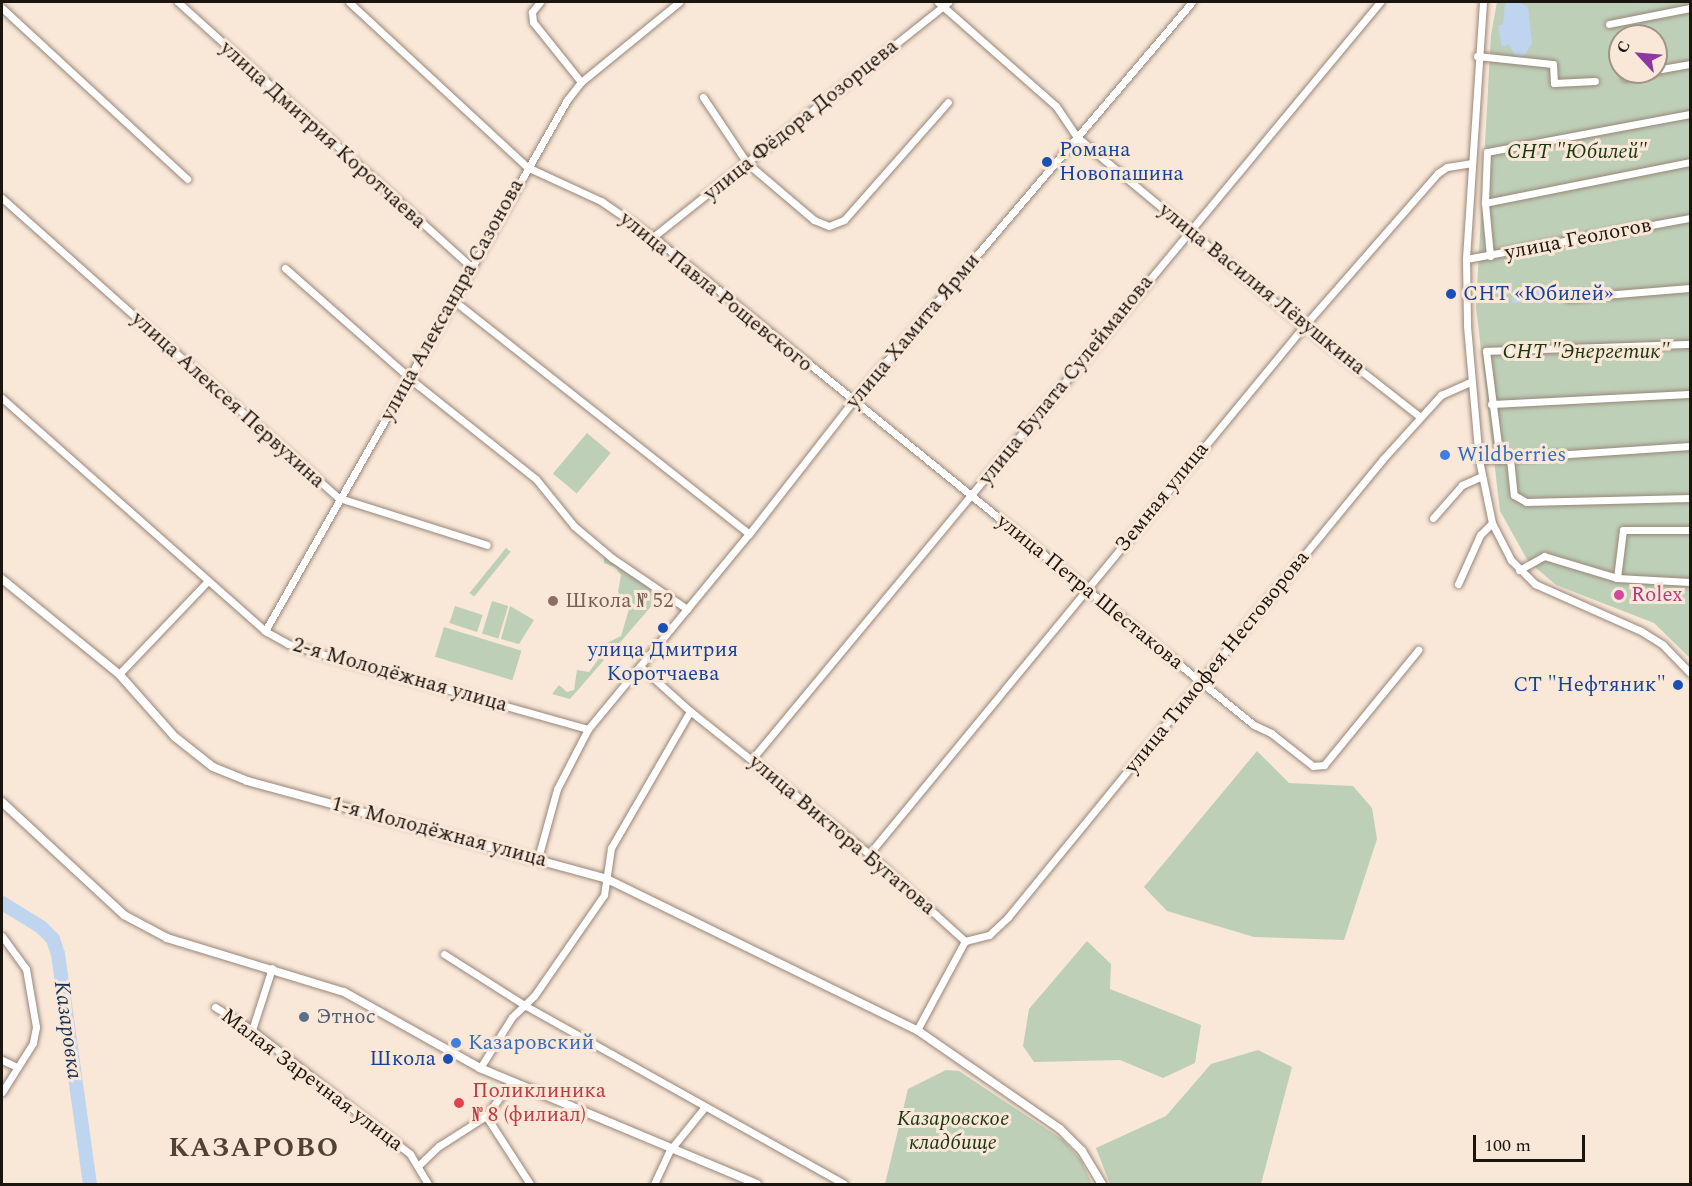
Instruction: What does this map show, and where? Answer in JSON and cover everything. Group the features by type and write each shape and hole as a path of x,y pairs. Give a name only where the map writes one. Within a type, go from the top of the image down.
{"street":[{"name":"улица Дмитрия Коротчаева","path":"178,2 471,267"},
{"path":"540,2 532,12 533,22 581,81"},
{"name":"улица Александра Сазонова","path":"265,631 527,167 581,81 679,2"},
{"name":"улица Хамита Ярми","path":"640,666 749,534 852,402 1192,2"},
{"name":"улица Булата Сулейманова","path":"752,759 1380,2"},
{"path":"1483,2 1477,56 1466,259 1470,382 1479,460 1492,523 1519,570 1554,595 1651,636 1690,673"},
{"name":"улица Павла Рощевского","path":"353,3 527,167 601,201 653,237 971,497"},
{"name":"улица Василия Лёвушкина","path":"942,3 1056,106 1077,137 1304,326 1420,417"},
{"name":"улица Фёдора Дозорцева","path":"653,237 942,3"},
{"path":"2,4 187,179"},
{"path":"1609,24 1690,8"},
{"path":"1477,56 1554,64 1554,83 1595,81"},
{"path":"1668,68 1690,63"},
{"path":"703,97 747,163 813,220 829,226 844,220 948,102"},
{"path":"1490,256 1485,203 1487,152 1690,114"},
{"path":"1485,203 1690,162"},
{"name":"Земная улица","path":"869,854 1304,326 1438,173 1447,166 1471,163"},
{"name":"улица Алексея Первухина","path":"2,198 339,498 487,544"},
{"name":"улица Геологов","path":"1466,259 1690,218"},
{"path":"285,268 410,376 536,479 572,518 574,526 605,552 687,609"},
{"path":"1568,298 1690,288"},
{"path":"453,300 749,534"},
{"path":"1500,460 1486,351 1690,344"},
{"name":"улица Тимофея Несговорова","path":"965,941 989,935 1008,917 1420,417 1441,395 1470,382"},
{"path":"1491,404 1690,394"},
{"name":"2-я Молодёжная улица","path":"2,398 206,583 265,631 288,644 588,729"},
{"path":"1479,460 1690,446"},
{"path":"1510,459 1514,495 1526,502 1690,498"},
{"path":"1433,518 1462,485 1482,476"},
{"name":"улица Петра Шестакова","path":"971,497 1088,588 1254,725 1272,733 1313,766 1324,765 1418,650"},
{"path":"1458,584 1480,535 1492,523"},
{"path":"1617,578 1623,530 1690,530"},
{"path":"1519,570 1544,556 1617,578 1690,582"},
{"name":"1-я Молодёжная улица","path":"2,579 118,674 175,737 213,766 247,781 538,858 607,879 917,1030 1060,1129 1082,1151 1102,1185"},
{"path":"118,674 206,583"},
{"path":"538,858 557,789 588,729 640,666"},
{"name":"улица Виктора Бугатова","path":"640,666 690,711 869,854 965,941"},
{"path":"480,1068 512,1017 526,1006 604,895 611,848 622,824 690,711"},
{"path":"2,802 124,915 167,938 272,968 344,992 480,1068 757,1185"},
{"path":"2,936 26,969 36,1028 33,1043 15,1066 2,1092"},
{"path":"917,1030 965,941"},
{"path":"444,954 526,1006 844,1185"},
{"path":"252,1030 272,968"},
{"name":"Малая Заречная улица","path":"215,1007 252,1030 410,1154 428,1185"},
{"path":"2,1060 15,1066"},
{"path":"418,1166 439,1146 486,1116 511,1082"},
{"path":"654,1185 670,1150 704,1108"},
{"path":"486,1116 530,1185"}],"green space":[{"path":"1497,2 1690,2 1690,658 1654,623 1556,585 1528,561 1500,511 1476,307 1491,35"},
{"path":"587,433 611,453 577,494 553,474"},
{"path":"506,548 511,552 474,597 469,593"},
{"path":"604,557 661,595 610,654 605,644 621,636 629,609 618,592 621,575 615,567 604,563"},
{"path":"492,601 508,606 498,638 482,634"},
{"path":"455,606 483,615 477,632 449,623"},
{"path":"510,606 534,620 519,644 501,639"},
{"path":"444,627 521,651 512,680 435,657"},
{"path":"600,657 604,660 570,699 552,694 559,685 567,692 574,690 577,670 589,672"},
{"path":"1257,751 1289,783 1353,786 1372,808 1377,839 1344,940 1254,937 1167,911 1144,887"},
{"path":"1087,941 1111,964 1110,989 1201,1025 1195,1063 1163,1078 1120,1060 1034,1062 1023,1046 1029,1009"},
{"path":"1258,1050 1292,1067 1261,1184 1110,1184 1096,1148 1166,1116 1211,1064"},
{"name":"Казаровское кладбище","path":"946,1070 959,1071 1063,1140 1081,1160 1092,1184 885,1184 908,1089"}],"water":[{"path":"1519,2 1528,7 1532,43 1524,56 1515,56 1509,44 1502,47 1498,26 1503,24 1505,3"},
{"path":"1544,285 1559,286 1561,296 1549,301 1512,303 1514,289"}],"waterway":[{"name":"Казаровка","path":"2,903 41,927 53,939 58,954 90,1184"}],"place":[{"name":"Романа Новопашина","path":"1047,162"},
{"name":"СНТ «Юбилей»","path":"1451,294"},
{"name":"Wildberries","path":"1445,455"},
{"name":"Rolex","path":"1619,595"},
{"name":"Школа № 52","path":"553,601"},
{"name":"улица Дмитрия Коротчаева","path":"663,628"},
{"name":"СТ \"Нефтяник\"","path":"1678,685"},
{"name":"Этнос","path":"304,1017"},
{"name":"Казаровский","path":"456,1043"},
{"name":"Школа","path":"448,1059"},
{"name":"Поликлиника № 8 (филиал)","path":"459,1103"}],"district":[{"name":"КАЗАРОВО","path":"254,1149"}],"park label":[{"name":"СНТ \"Юбилей\"","path":"1577,152"},
{"name":"СНТ \"Энергетик\"","path":"1586,352"}]}
